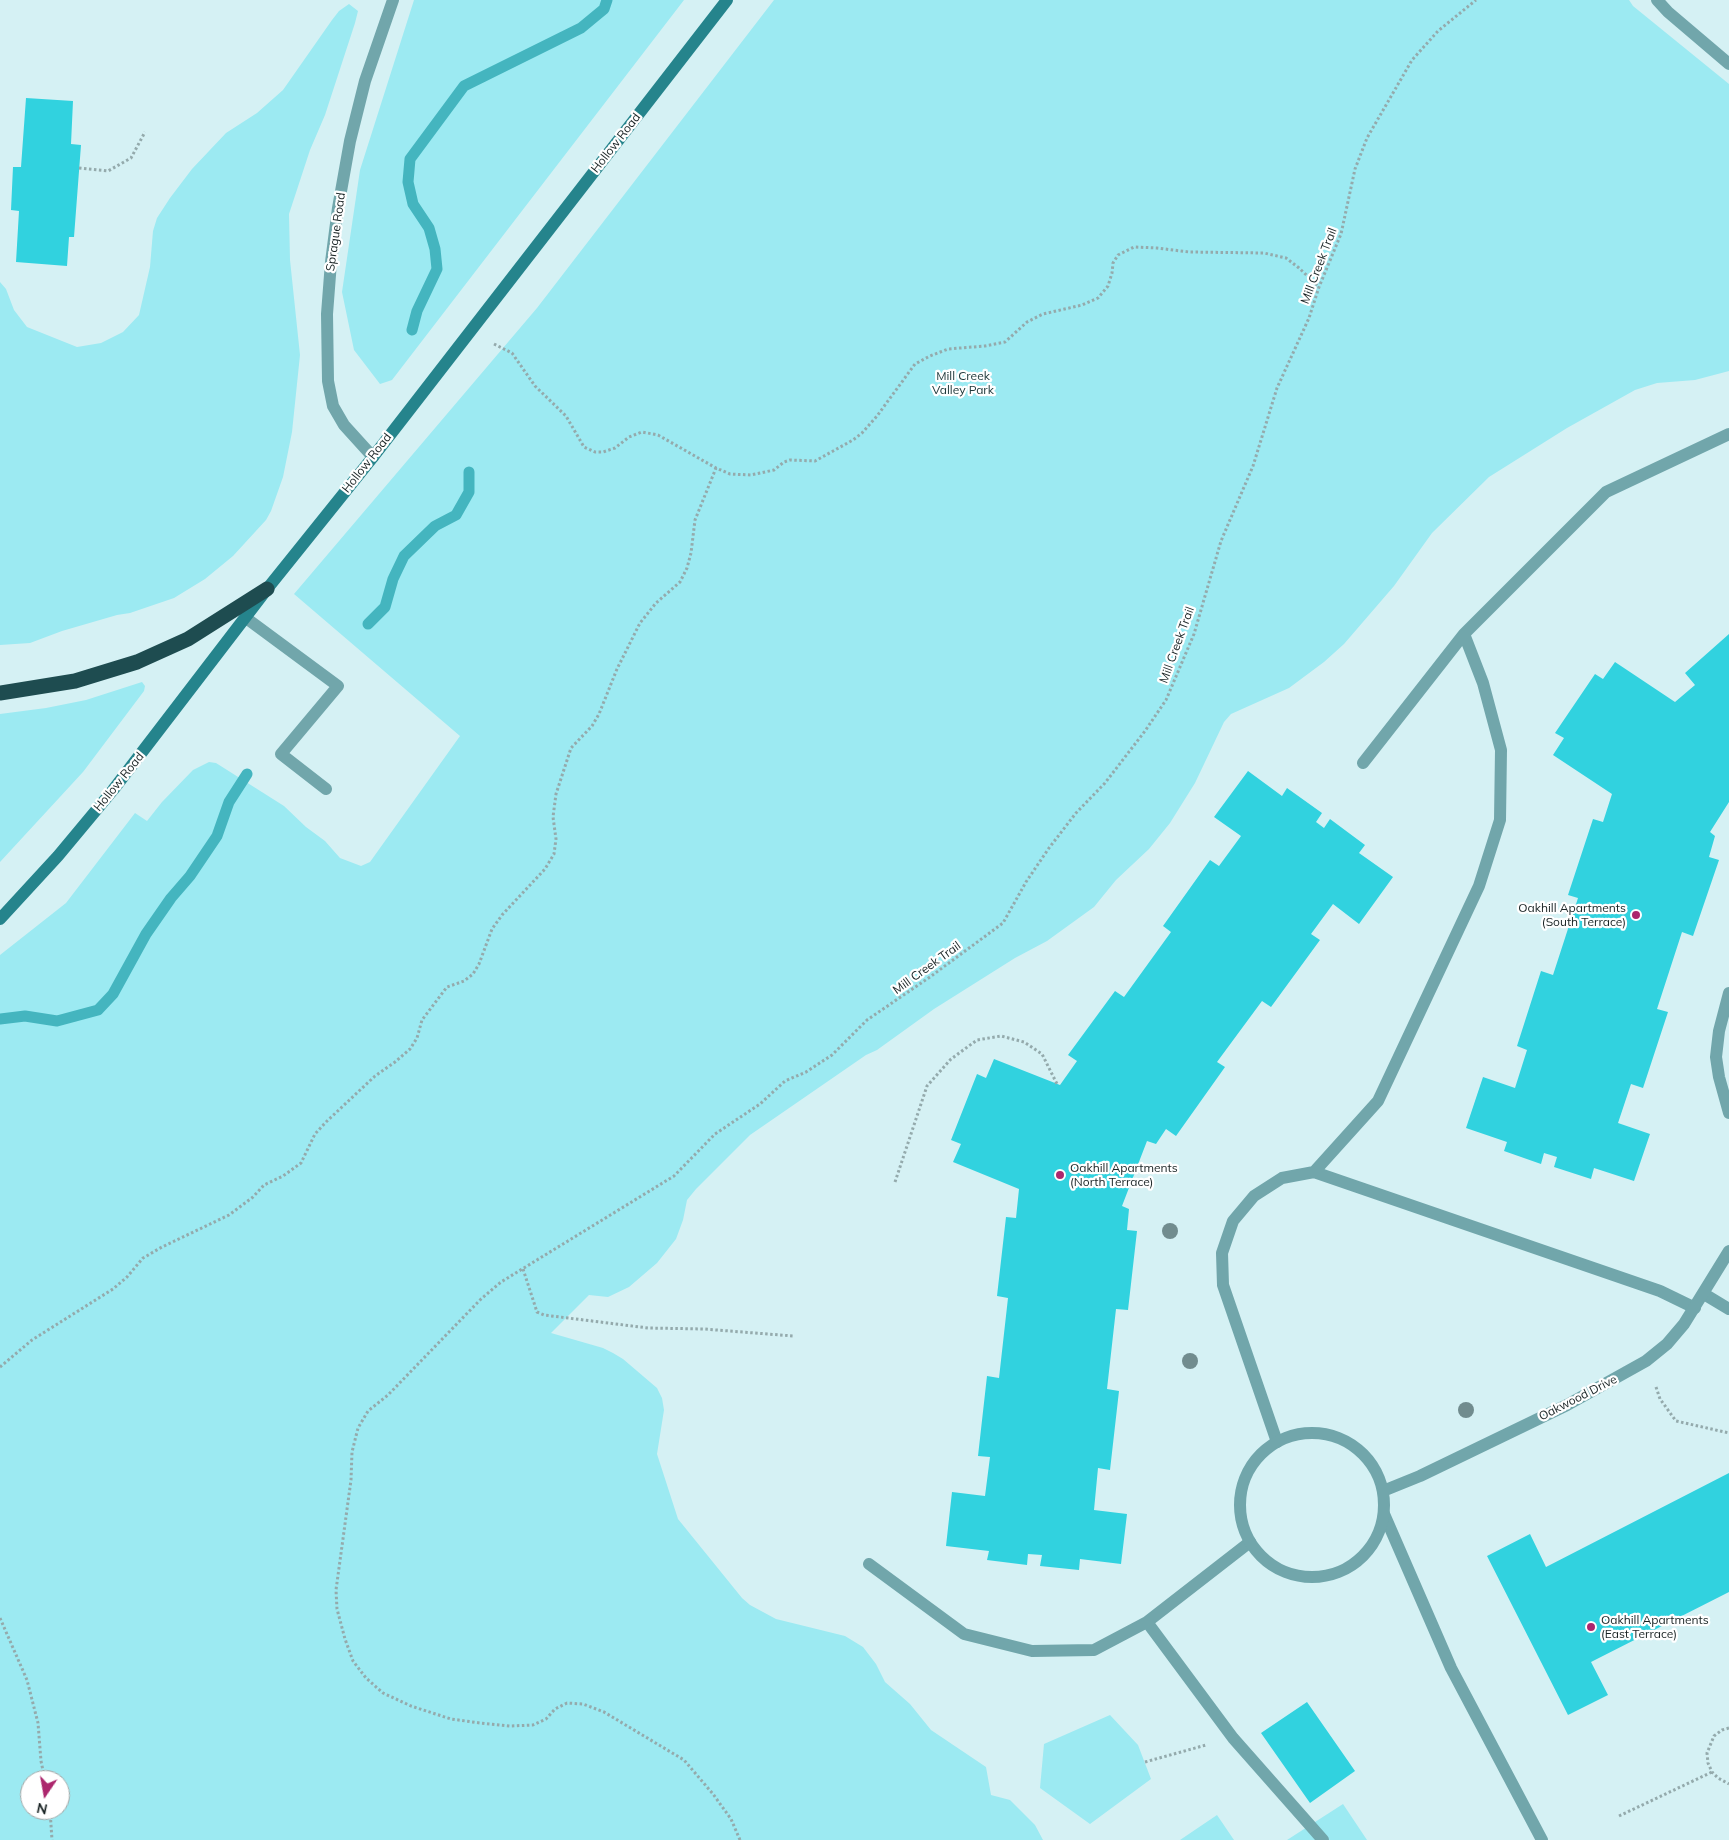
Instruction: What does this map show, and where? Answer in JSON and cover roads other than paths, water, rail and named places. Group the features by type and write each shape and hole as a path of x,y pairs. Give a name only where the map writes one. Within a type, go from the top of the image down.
{"highway":[{"path":"0,693 75,681 137,662 188,639 267,589"}],"main road":[{"name":"Hollow Road","path":"0,919 58,856 113,790 267,589 373,457 727,0"}],"street":[{"name":"Sprague Road","path":"373,457 344,425 333,406 328,381 327,314 333,244 350,141 365,81 393,0"},
{"path":"1657,0 1668,12 1729,64"},
{"path":"1363,763 1464,634 1606,492 1729,434"},
{"path":"246,618 338,686 281,754 326,789"},
{"path":"1314,1172 1378,1101 1479,886 1500,820 1500,750 1483,683 1464,634"},
{"path":"1729,993 1719,1032 1716,1057 1719,1077 1729,1113"},
{"path":"1277,1442 1222,1285 1222,1252 1233,1221 1254,1196 1282,1178 1314,1172 1660,1291 1695,1308"},
{"name":"Oakwood Drive","path":"1383,1491 1420,1476 1568,1405 1646,1361 1667,1344 1684,1324 1729,1252"},
{"path":"1704,1294 1729,1309"},
{"path":"1321,1433 1343,1440 1362,1452 1375,1470 1383,1491 1384,1514 1378,1533 1368,1550 1354,1563 1336,1573 1317,1577 1298,1575 1278,1569 1262,1558 1250,1542 1241,1521 1240,1498 1246,1475 1259,1456 1277,1442 1298,1434 1321,1433"},
{"path":"1384,1514 1451,1668 1542,1840"},
{"path":"869,1564 964,1634 1032,1651 1094,1650 1147,1622 1250,1542"},
{"path":"1147,1622 1233,1738 1323,1840"}],"waterway":[{"path":"412,330 417,311 437,269 435,249 429,228 413,204 408,182 410,159 464,86 581,28 604,9 607,0"},
{"path":"368,624 385,607 393,579 404,556 435,526 456,515 469,492 469,472"},
{"path":"0,1019 25,1016 57,1021 98,1010 113,994 146,934 171,898 190,876 217,836 229,802 247,774"}],"place":[{"name":"Oakhill Apartments (South Terrace)","path":"1636,915"},
{"name":"Oakhill Apartments (North Terrace)","path":"1060,1175"},
{"name":"Oakhill Apartments (East Terrace)","path":"1591,1627"}],"park label":[{"name":"Mill Creek Valley Park","path":"963,383"}]}
